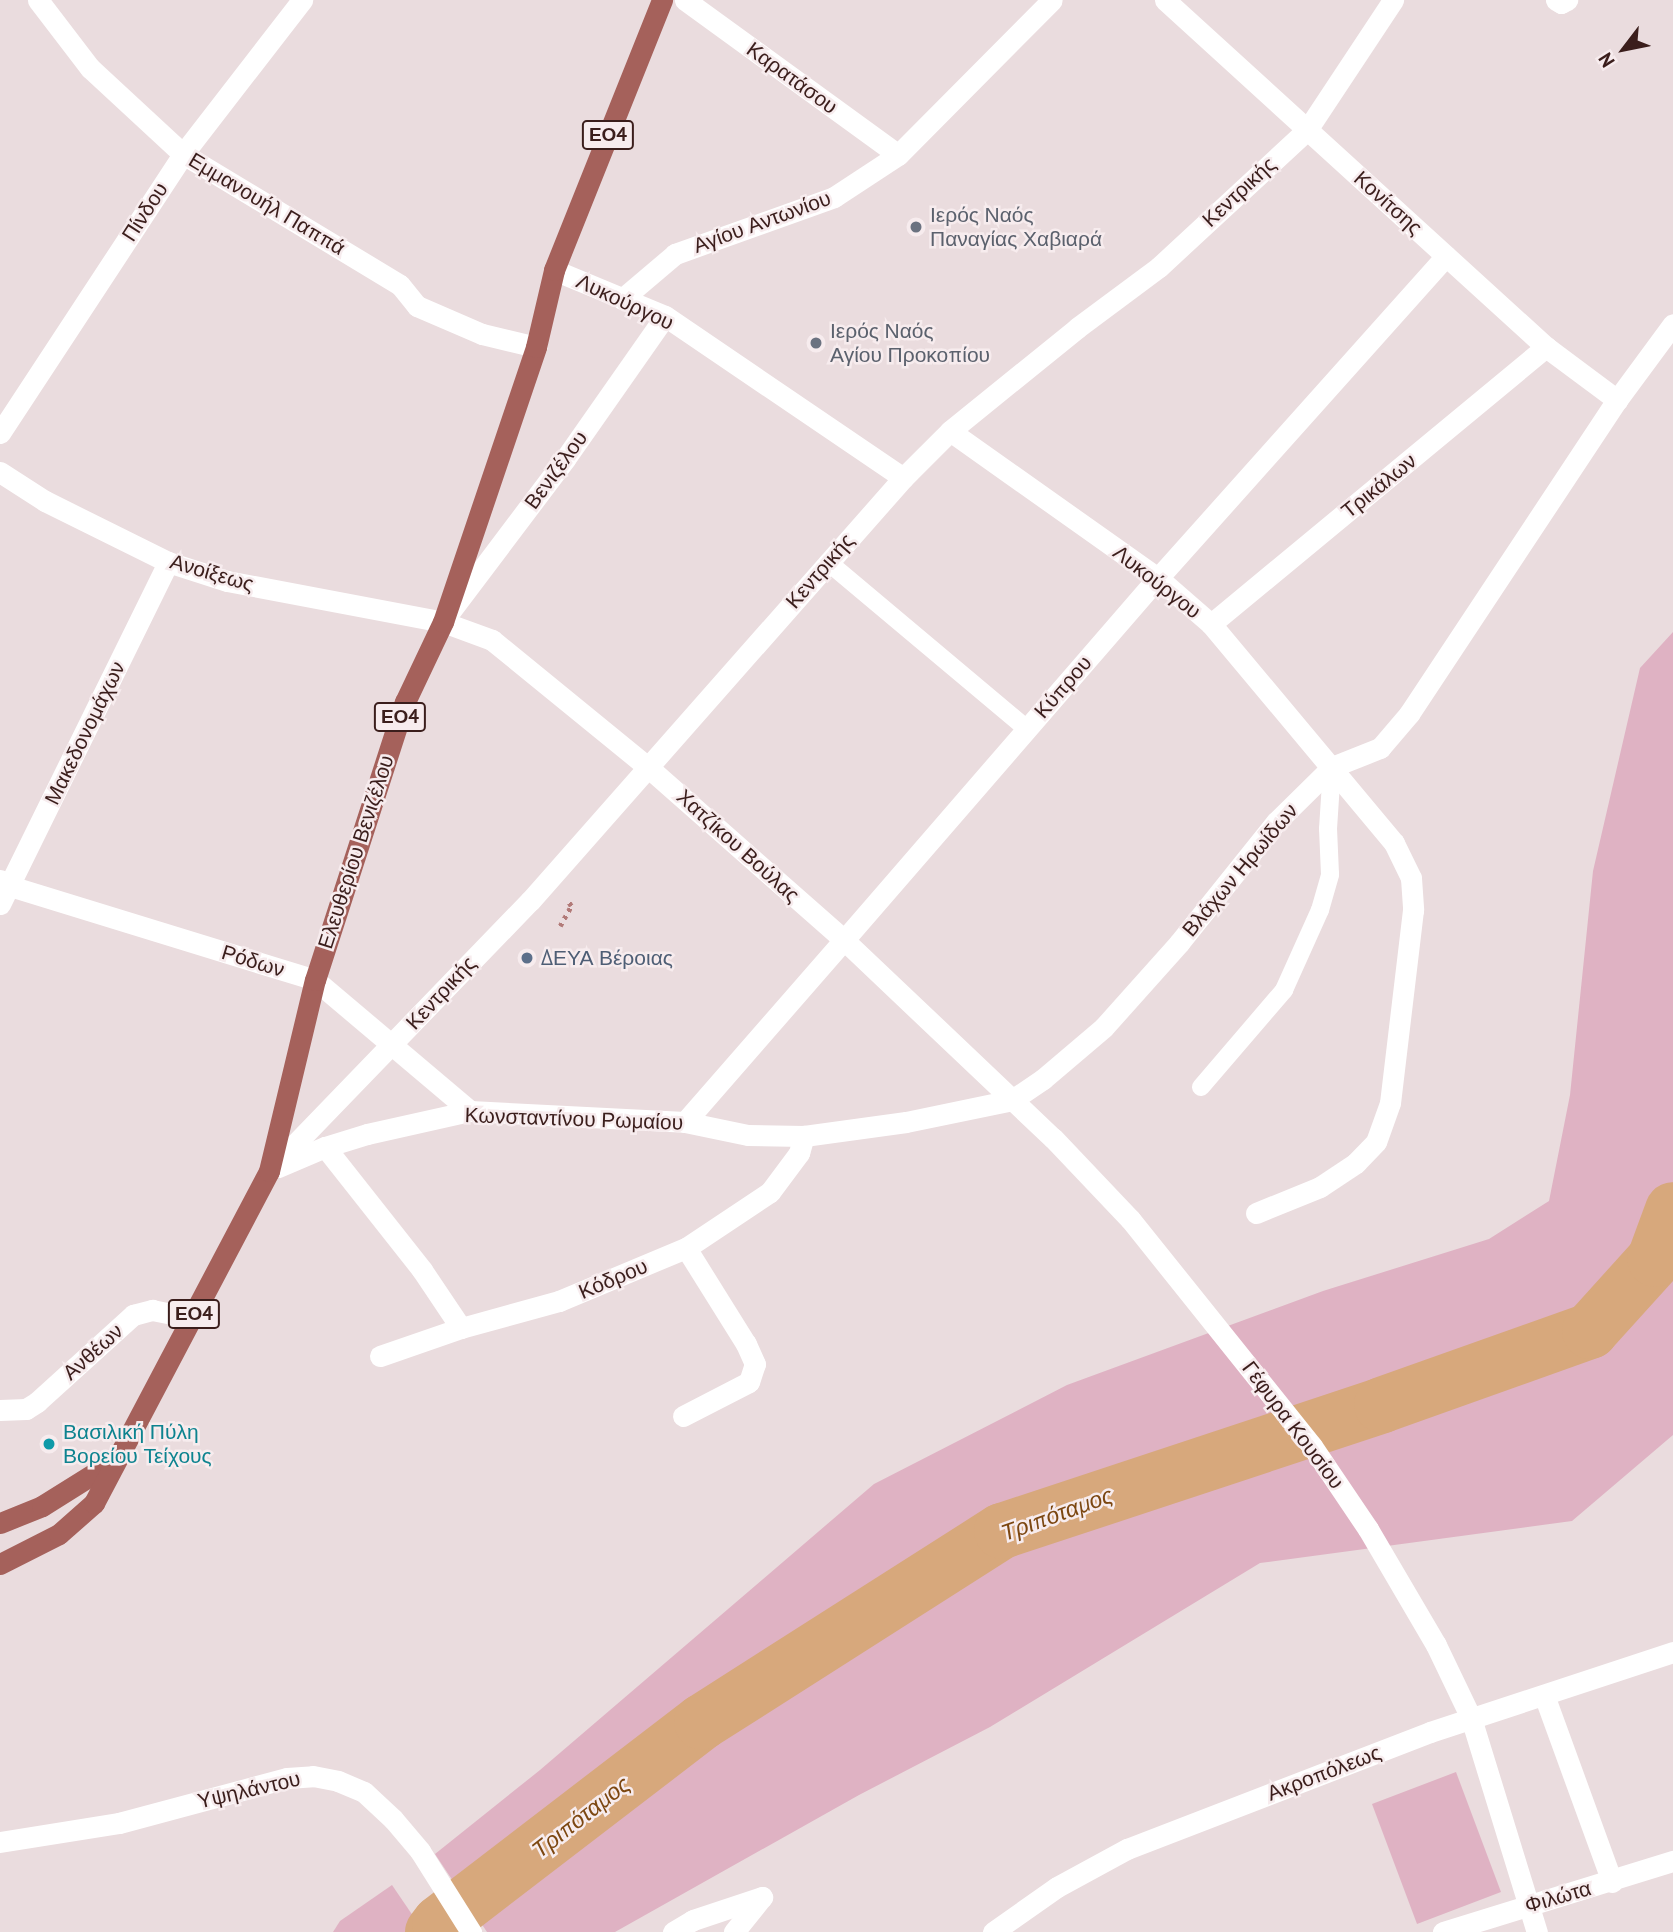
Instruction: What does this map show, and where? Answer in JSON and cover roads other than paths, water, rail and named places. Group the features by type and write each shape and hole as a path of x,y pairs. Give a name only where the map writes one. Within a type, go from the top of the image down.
{"main road":[{"name":"Ελευθερίου Βενιζέλου","path":"0,1564 60,1534 94,1503 269,1171 314,980 405,702 443,622 536,347 554,270 662,0"},
{"path":"0,1523 42,1506 119,1458"}],"street":[{"name":"Εμμανουήλ Παππά","path":"38,0 90,68 183,154 400,285 417,306 482,334 536,347"},
{"name":"Πίνδου","path":"0,433 183,154 302,0"},
{"name":"Καρατάσου","path":"685,0 898,155"},
{"name":"Αγίου Αντωνίου","path":"622,299 676,254 834,197 898,155 1052,0"},
{"name":"Κονίτσης","path":"1165,0 1546,347 1617,400"},
{"name":"Κεντρικής","path":"269,1171 530,901 903,478 950,432 1076,328 1158,267 1307,130 1393,0"},
{"path":"1556,0 1561,3 1567,0"},
{"name":"Κύπρου","path":"685,1122 1026,728 1446,256"},
{"name":"Λυκούργου","path":"554,270 665,316 903,478"},
{"name":"Βενιζέλου","path":"443,622 565,460 665,316"},
{"name":"Βλάχων Ηρωίδων","path":"804,1136 906,1122 1012,1100 1043,1079 1104,1027 1180,943 1276,822 1332,767 1380,748 1409,714 1617,400 1673,324"},
{"name":"Τρικάλων","path":"1210,624 1546,347"},
{"name":"Λυκούργου","path":"950,432 1158,578 1210,624 1394,843 1411,878 1413,910 1390,1103 1376,1142 1356,1163 1320,1187 1256,1213"},
{"name":"Ανοίξεως","path":"0,472 45,501 168,562 227,581 443,622"},
{"name":"Μακεδονομάχων","path":"3,890 168,562"},
{"name":"Χατζίκου Βούλας","path":"443,622 492,640 649,768 844,940 1012,1100"},
{"name":"Ρόδων","path":"3,890 314,980 470,1111"},
{"name":"Γέφυρα Κουσίου","path":"1012,1100 1130,1219 1312,1446 1368,1529 1436,1645 1471,1718 1537,1932"},
{"name":"Κωνσταντίνου Ρωμαίου","path":"269,1171 325,1147 410,1123 470,1111 685,1122 748,1135 804,1136"},
{"name":"Κόδρου","path":"380,1356 461,1328 559,1301 687,1248 770,1192 799,1153 804,1136"},
{"path":"325,1147 422,1270 461,1328"},
{"path":"683,1416 748,1382 755,1364 746,1344 687,1248"},
{"name":"Ανθέων","path":"0,1410 26,1409 37,1402 133,1315 152,1310 192,1318"},
{"name":"Ακροπόλεως","path":"993,1932 1056,1887 1127,1849 1471,1718 1673,1652"},
{"path":"1544,1695 1612,1882"},
{"name":"Υψηλάντου","path":"0,1842 119,1824 287,1778 313,1776 338,1780 364,1792 393,1819 420,1851 471,1932"},
{"name":"Φιλώτα","path":"1443,1932 1673,1861"},
{"path":"673,1932 693,1920 762,1897 734,1932"}],"lane":[{"path":"828,562 1026,728"},
{"path":"1201,1087 1284,990 1320,909 1329,874 1328,829 1332,767"}],"waterway":[{"name":"Τριπόταμος","path":"433,1932 440,1923 702,1722 1002,1531 1382,1405 1590,1331 1655,1259 1673,1210"}],"place":[{"name":"Ιερός Ναός Παναγίας Χαβιαρά","path":"916,227"},
{"name":"Ιερός Ναός Αγίου Προκοπίου","path":"816,343"},
{"name":"ΔΕΥΑ Βέροιας","path":"527,958"},
{"name":"Βασιλική Πύλη Βορείου Τείχους","path":"49,1444"}]}
